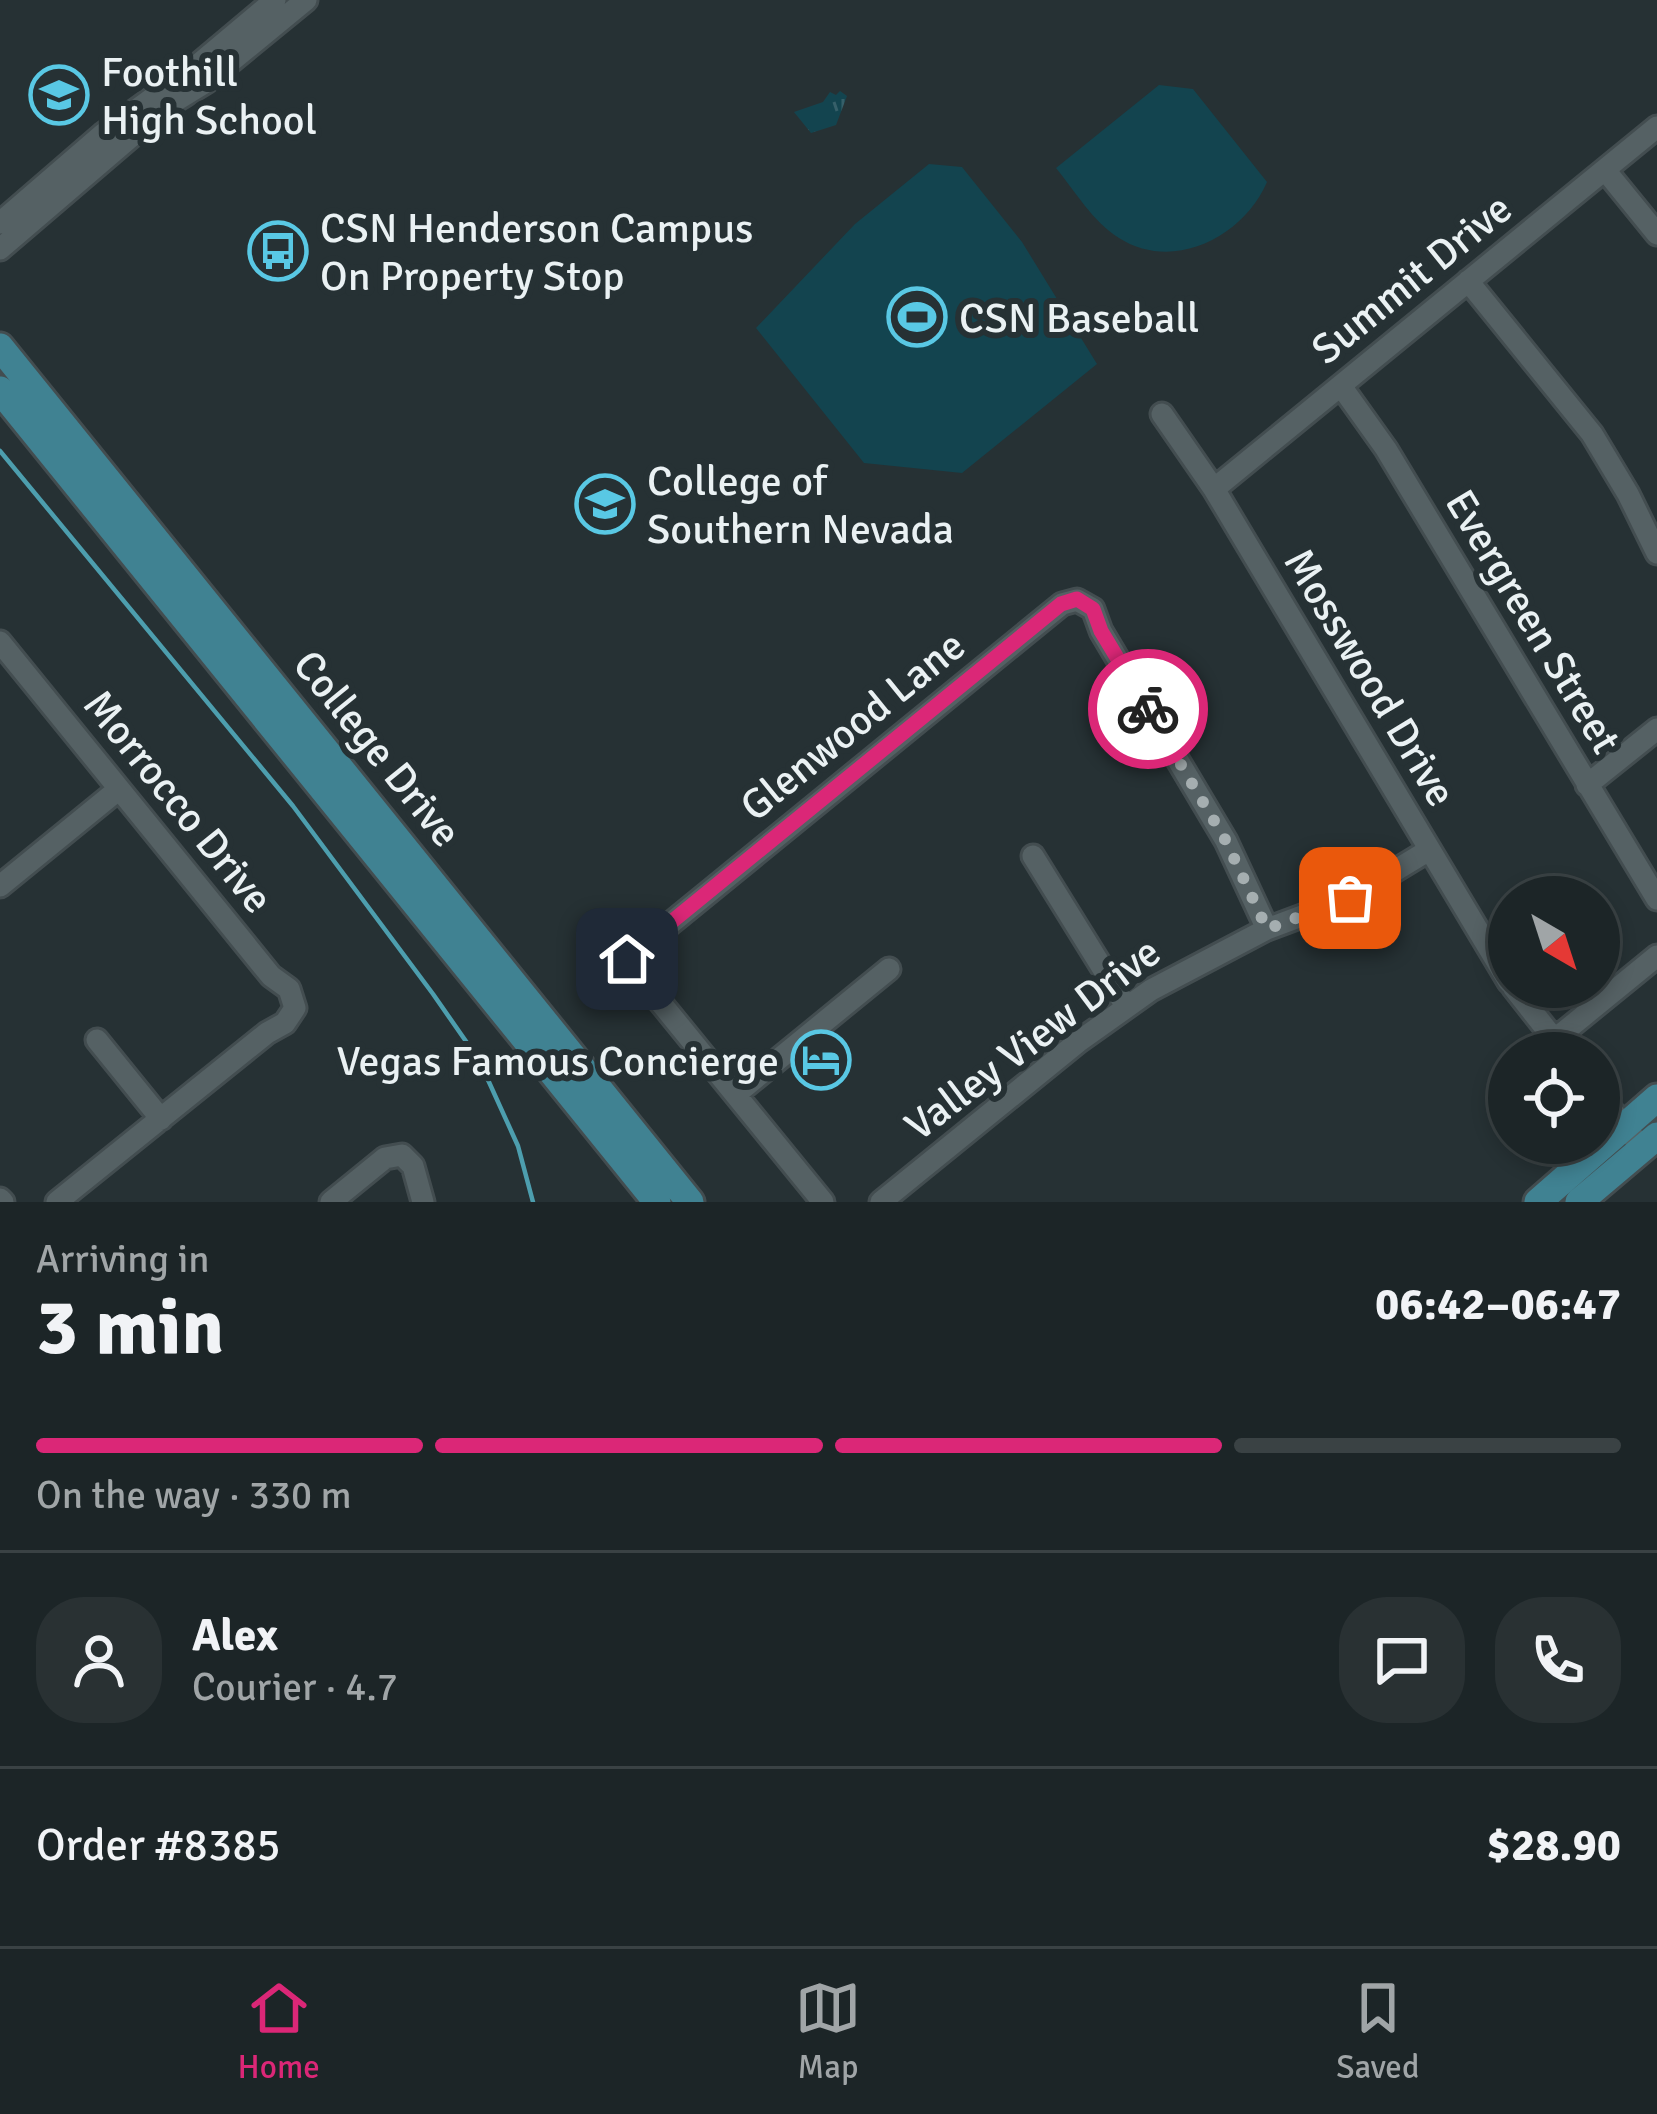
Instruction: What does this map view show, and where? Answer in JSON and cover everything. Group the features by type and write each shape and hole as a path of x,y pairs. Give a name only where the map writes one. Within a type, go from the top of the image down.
{"main road":[{"name":"College Drive","path":"0,347 416,882 657,1202"},
{"name":"College Drive","path":"0,390 690,1202"},
{"path":"1538,1202 1657,1098"},
{"path":"1579,1202 1650,1142"}],"street":[{"path":"0,249 167,106 275,0"},
{"path":"0,223 103,134 307,0"},
{"name":"Summit Drive","path":"1214,489 1657,128"},
{"path":"1605,170 1657,234"},
{"path":"1468,280 1592,434 1657,553"},
{"name":"Evergreen Street","path":"1341,386 1386,449 1657,899"},
{"name":"Mosswood Drive","path":"1162,414 1214,489 1488,946"},
{"name":"Glenwood Lane","path":"823,1202 647,986 632,974 627,959 635,945 671,922 1061,604 1077,599 1093,609 1101,631 1226,841 1267,929"},
{"name":"Morrocco Drive","path":"0,642 271,976 289,989 295,1008 285,1023 160,1118"},
{"path":"1587,785 1657,730"},
{"path":"0,886 119,789"},
{"name":"Valley View Drive","path":"881,1202 1126,1006 1206,958 1350,898 1429,850"},
{"path":"1033,856 1126,1006"},
{"path":"1574,1032 1657,956"},
{"path":"736,1094 889,969"},
{"name":"Mosswood Drive","path":"1530,1008 1548,1032"},
{"path":"57,1202 160,1118 97,1040"},
{"path":"1620,1121 1650,1142"},
{"path":"331,1202 386,1158 402,1155 413,1166 423,1202"}],"green space":[{"path":"1159,85 1193,89 1267,182 1225,233 1184,250 1162,252 1140,248 1110,231 1056,168"},
{"path":"830,92 847,96 836,125 811,133 794,112 823,102"},
{"name":"CSN Baseball","path":"929,164 962,167 1022,242 1097,364 962,473 864,463 756,328 855,224"}],"waterway":[{"path":"0,451 293,806 433,994 479,1060 518,1146 533,1202"}],"way so far":[{"path":"1148,709 1226,841 1267,929 1350,898"}],"place":[{"name":"Foothill High School","path":"59,95"},
{"name":"CSN Henderson Campus On Property Stop","path":"278,251"},
{"name":"CSN Baseball","path":"917,317"},
{"name":"College of Southern Nevada","path":"605,504"},
{"name":"Vegas Famous Concierge","path":"821,1060"}],"route":[{"path":"627,959 635,945 653,937 1061,604 1077,599 1093,609 1148,709"}]}
